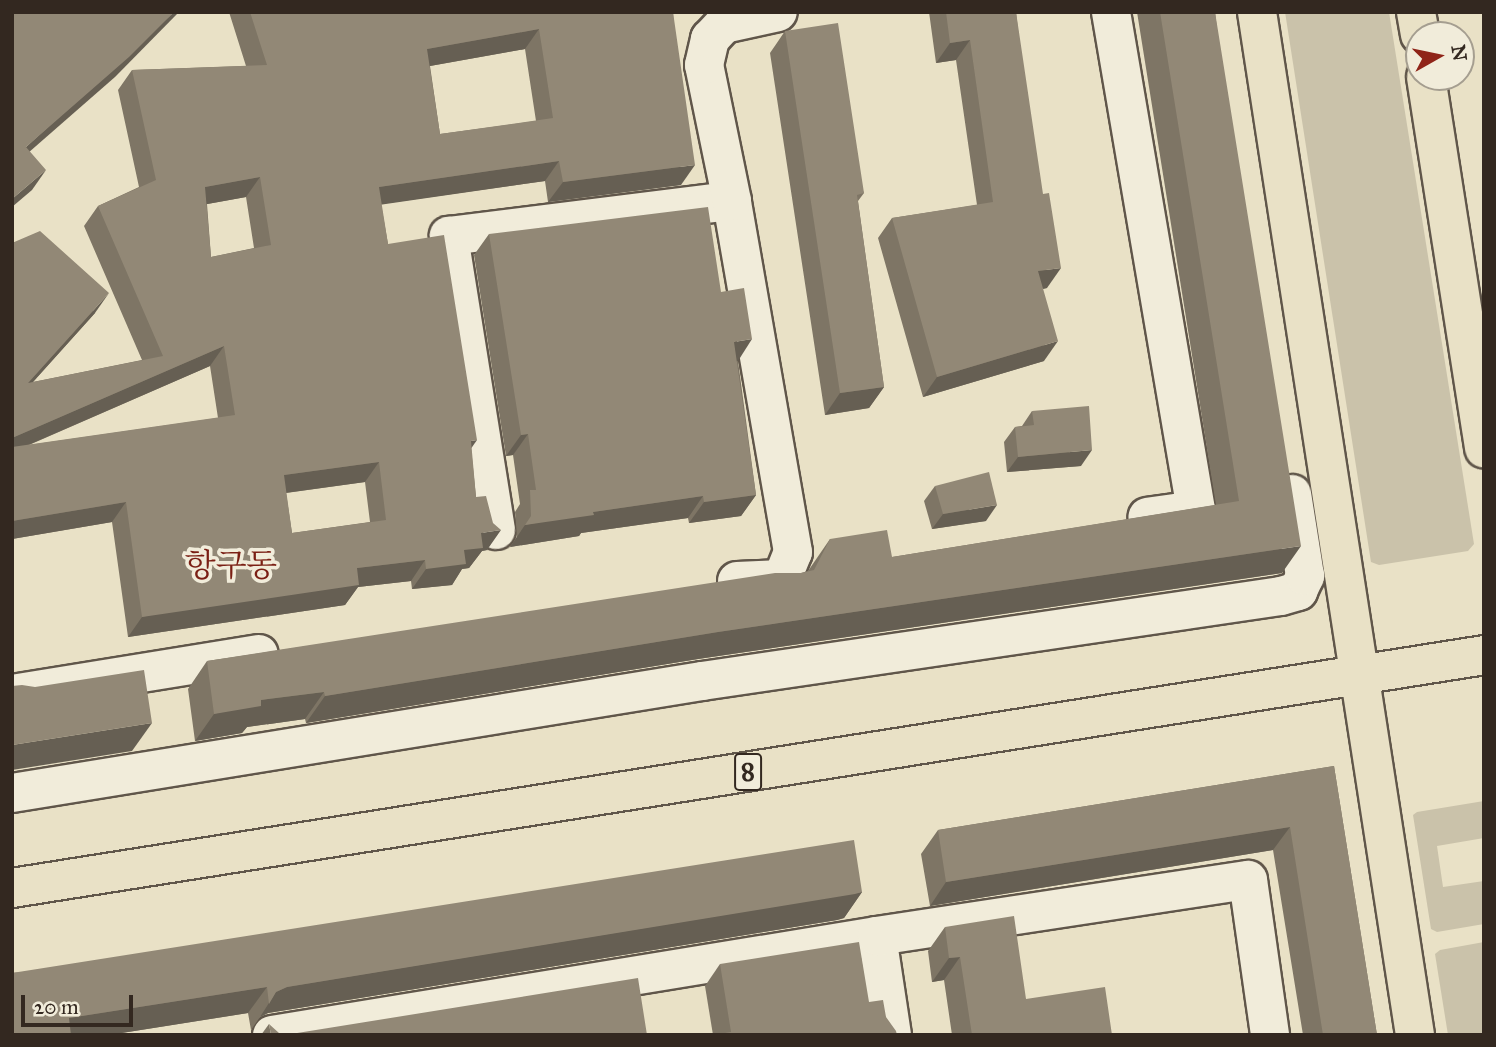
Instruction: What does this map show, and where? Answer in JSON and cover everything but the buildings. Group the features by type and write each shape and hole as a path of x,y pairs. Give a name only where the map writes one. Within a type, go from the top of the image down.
{"main road":[{"path":"1257,12 1415,1035"},
{"path":"1428,91 1484,448"},
{"name":"8","path":"12,888 1484,655"}],"street":[{"path":"700,587 755,579 782,579 793,552 732,201 705,65 710,39 724,24 778,12"},
{"path":"1111,12 1196,510 1114,523"},
{"path":"496,530 449,236 732,201"},
{"path":"12,793 702,681 1282,596 1298,591 1305,576 1287,466"},
{"path":"12,694 290,649"},
{"path":"272,1035 877,936 1248,880 1270,1035"},
{"path":"877,936 892,1035"}],"shaded area":[{"path":"1285,12 1389,12 1474,544 1468,551 1379,565 1371,562"},
{"path":"1484,801 1484,838 1437,846 1443,887 1484,881 1484,924 1437,932 1431,929 1413,815 1417,812"},
{"path":"1484,942 1484,1035 1448,1035 1435,954 1440,950"}],"district":[{"name":"항구동","path":"231,566"}]}
